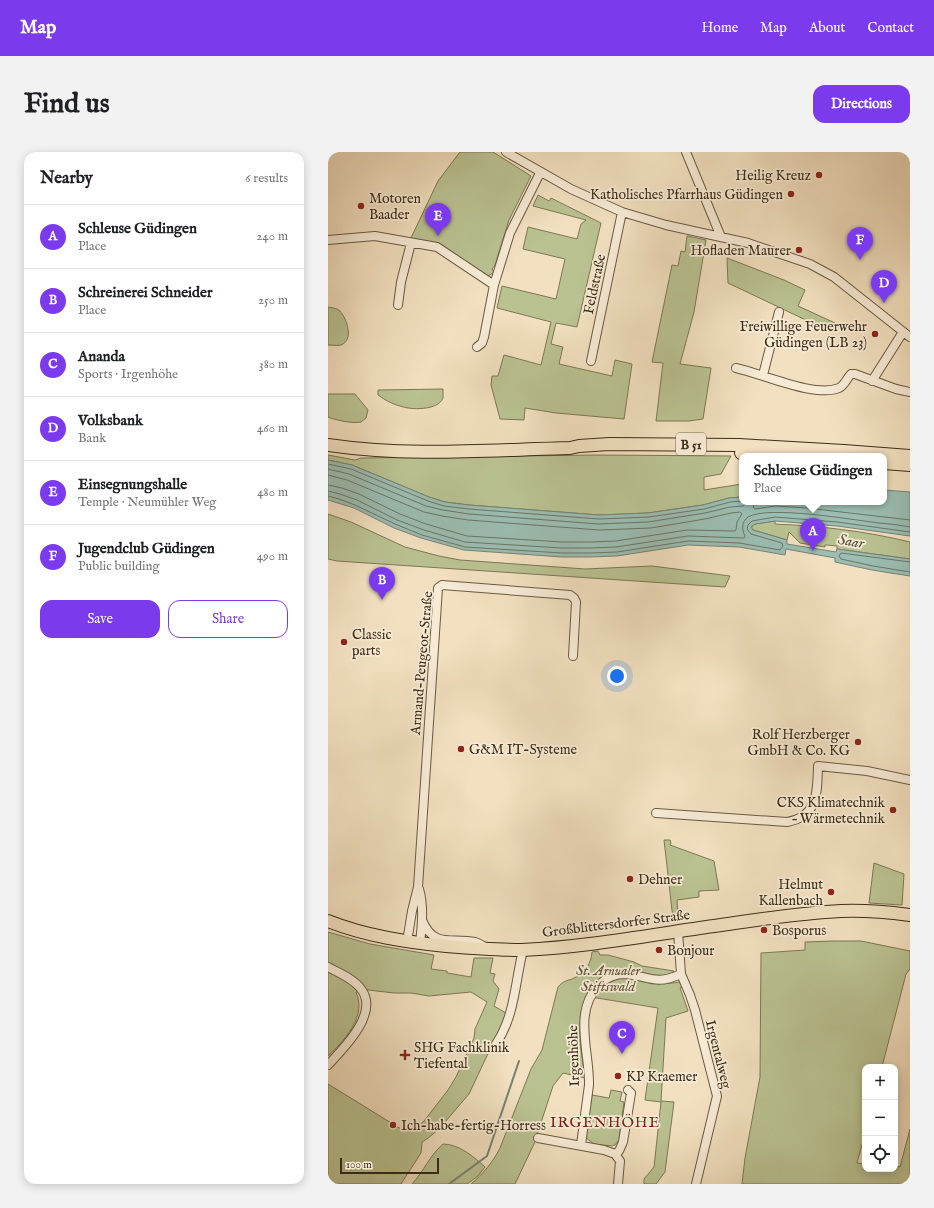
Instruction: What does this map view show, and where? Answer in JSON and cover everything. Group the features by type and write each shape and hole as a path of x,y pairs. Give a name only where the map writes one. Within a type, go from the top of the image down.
{"main road":[{"name":"B 51","path":"328,446 351,449 408,452 570,448 609,444 739,445 863,453"},
{"name":"B 51","path":"570,448 580,450 672,450 739,454"},
{"name":"B 51","path":"887,456 909,458"},
{"name":"B 51","path":"887,462 909,458"},
{"name":"Großblittersdorfer Straße","path":"328,921 367,934 407,942 489,949 523,950 604,942 786,915 861,911 910,915"}],"street":[{"path":"506,152 540,173 584,196 622,212 666,225 767,249 818,268 840,281 910,337"},
{"path":"686,152 721,237"},
{"path":"477,347 482,343 484,337 494,285 510,233 540,173"},
{"name":"Feldstraße","path":"591,361 622,212"},
{"path":"328,240 375,236 388,237 411,243 437,247 494,285"},
{"path":"398,305 401,282 411,243"},
{"path":"763,375 779,312"},
{"path":"872,381 903,332"},
{"path":"736,368 810,390 839,388 844,385 847,378 851,374 896,389 910,392"},
{"name":"Armand-Peugeot-Straße","path":"407,942 418,887 438,588 442,585 570,595 576,602 573,656"},
{"path":"656,812 787,822 800,818 813,807 816,794 818,766 867,771 910,780"},
{"name":"Armand-Peugeot-Straße","path":"418,887 421,895 422,920 420,943"},
{"path":"422,920 425,928 440,940 477,942 489,949"},
{"name":"Irgentalweg","path":"678,931 681,974 690,995 717,1096 696,1184"},
{"path":"496,1044 512,1008 523,950"},
{"path":"328,967 356,984 365,995 366,1000 365,1013 352,1040 328,1065"},
{"name":"Irgenhöhe","path":"580,1145 589,1085 584,1032 591,997 602,982 614,975 628,975 665,980 681,974"},
{"path":"615,1154 619,1151 623,1142 631,1093 628,1090"},
{"path":"538,1138 580,1145 615,1154 620,1162 618,1184"}],"green space":[{"path":"460,152 493,152 531,176 509,220 495,265 492,269 494,272 486,276 440,245 410,240 438,181"},
{"path":"538,195 549,201 551,198 601,223 577,327 556,323 551,344 563,347 559,364 612,376 615,360 632,364 624,419 556,413 525,408 524,420 500,419 491,385 492,376 498,376 504,355 541,365 551,322 497,308 502,286 556,299 565,259 523,249 528,227 577,239 581,224 586,220 533,206"},
{"path":"687,236 706,240 694,312 680,364 711,368 703,419 689,421 656,421 663,363 652,362 672,265 678,266 681,251 685,252"},
{"path":"727,258 784,280 805,290 798,306 835,323 831,332 728,283"},
{"path":"328,307 340,311 347,324 347,339 341,345 328,345"},
{"path":"443,389 443,398 440,402 430,407 417,409 397,405 378,395 378,390"},
{"path":"328,394 355,394 368,410 366,418 361,422 353,422 328,417"},
{"path":"328,455 355,460 361,458 597,455 731,456 721,474 704,477 704,490 739,484 739,497 729,498 703,505 648,513 599,515 469,505 445,502 429,497 352,465 328,460"},
{"path":"328,514 351,522 405,547 460,560 585,569 652,566 730,576 725,587 337,561 328,559"},
{"path":"775,521 775,524 843,530 910,542 910,559 837,549 837,546 825,545 825,547 800,543 789,532 787,540 751,529 755,524"},
{"path":"664,840 670,840 670,845 714,861 719,890 699,891 699,897 677,900 678,918 673,919"},
{"path":"874,863 904,874 902,905 869,903"},
{"path":"328,932 370,944 434,955 431,969 471,977 474,958 493,958 490,973 495,974 493,981 499,989 494,1006 506,1013 502,1024 469,1094 439,1129 422,1142 421,1153 401,1184 328,1184 328,1084 401,1129 408,1131 416,1128 424,1121 456,1077 474,1038 475,1029 487,1002 471,992 429,996 411,993 368,990 356,992 359,1001 359,1010 356,1019 341,1043 328,1056"},
{"path":"861,941 910,951 910,969 906,974 883,1064 862,1064 862,1145 857,1163 862,1164 862,1172 898,1172 898,1167 900,1167 910,1129 910,1184 742,1184 745,1158 760,1077 761,953 805,950 805,942"},
{"name":"St. Arnualer Stiftswald","path":"598,951 600,955 608,955 634,962 642,966 674,971 670,975 663,976 663,984 681,982 684,986 680,988 688,1011 666,1018 661,1101 674,1102 665,1172 656,1184 644,1184 644,1179 654,1167 661,1102 645,1100 658,1008 591,997 580,1021 580,1046 585,1078 563,1073 553,1086 534,1144 515,1184 471,1184 487,1168 500,1148 531,1069 542,1050 558,987 563,982 576,977 583,972 590,961 592,952"},
{"path":"611,1090 622,1092 620,1101 624,1102 619,1140 612,1146 594,1144 586,1138 592,1095 609,1098"},
{"path":"443,1144 455,1146 471,1155 485,1167 478,1176 467,1184 412,1184 434,1153"}],"water":[{"path":"328,460 352,465 429,497 445,502 599,515 648,513 703,505 729,498 739,497 739,505 887,505 887,490 910,492 910,536 837,526 775,521 755,524 751,527 753,530 787,540 787,544 836,552 837,549 910,559 910,576 835,562 835,558 786,549 785,555 739,547 688,545 617,556 590,557 562,557 464,550 421,538 394,528 354,508 328,500"}],"waterway":[{"path":"449,1184 487,1156 519,1061"}],"place":[{"name":"Heilig Kreuz","path":"819,175"},
{"name":"Katholisches Pfarrhaus Güdingen","path":"791,194"},
{"name":"Motoren Baader","path":"361,206"},
{"name":"Einsegnungshalle","path":"438,236"},
{"name":"Hofladen Maurer","path":"799,250"},
{"name":"Jugendclub Güdingen","path":"860,260"},
{"name":"Volksbank","path":"884,303"},
{"name":"Freiwillige Feuerwehr Güdingen (LB 23)","path":"875,334"},
{"name":"Schleuse Güdingen","path":"813,551"},
{"name":"Schreinerei Schneider","path":"382,600"},
{"name":"Classic parts","path":"344,642"},
{"name":"Rolf Herzberger GmbH & Co. KG","path":"858,742"},
{"name":"G&M IT-Systeme","path":"461,749"},
{"name":"CKS Klimatechnik – Wärmetechnik","path":"893,810"},
{"name":"Dehner","path":"630,879"},
{"name":"Helmut Kallenbach","path":"831,892"},
{"name":"Bosporus","path":"764,930"},
{"name":"Bonjour","path":"659,950"},
{"name":"Ananda","path":"622,1054"},
{"name":"SHG Fachklinik Tiefental","path":"405,1055"},
{"name":"KP Kraemer","path":"618,1076"},
{"name":"Ich-habe-fertig-Horress","path":"393,1125"}],"district":[{"name":"IRGENHÖHE","path":"605,1122"}],"water label":[{"name":"Saar","path":"851,541"}]}
